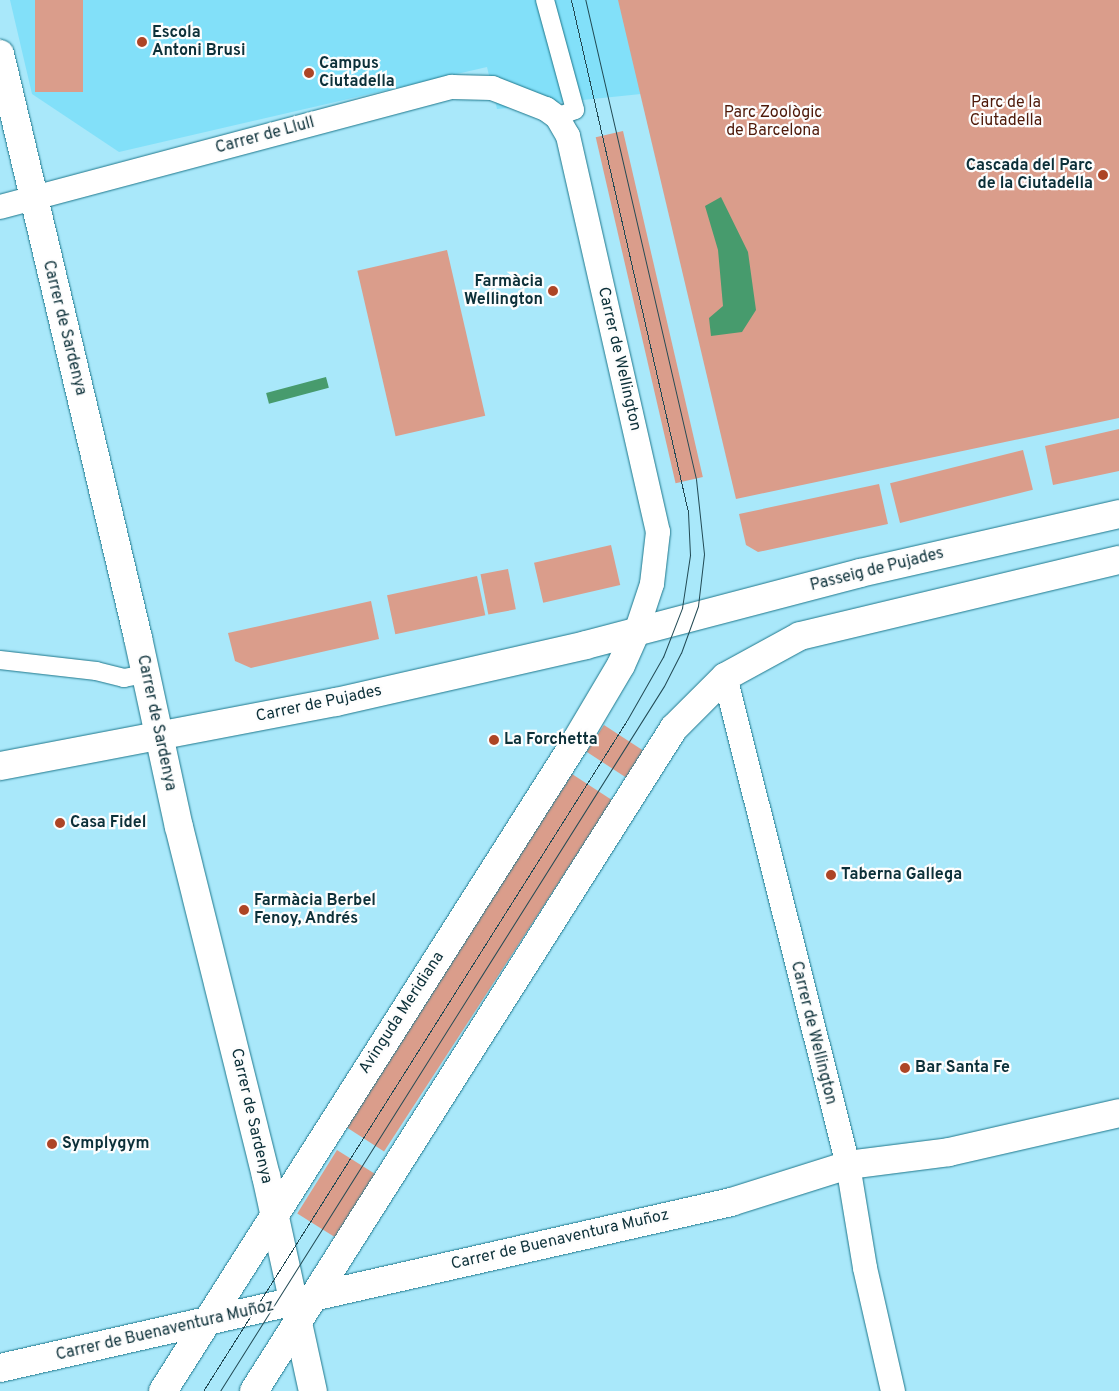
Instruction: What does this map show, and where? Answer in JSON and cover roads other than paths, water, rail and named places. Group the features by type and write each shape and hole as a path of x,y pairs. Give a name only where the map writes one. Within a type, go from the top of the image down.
{"street":[{"name":"Carrer de Wellington","path":"545,0 566,113 568,136 658,532 652,584 636,632"},
{"name":"Carrer de Sardenya","path":"0,54 273,1215 302,1307 313,1391"},
{"name":"Carrer de Llull","path":"0,207 452,87 483,87 566,113"},
{"name":"Passeig de Pujades","path":"636,632 860,573 1119,514"},
{"path":"254,1391 302,1307 674,728 725,677 800,636 1119,560"},
{"name":"Carrer de Pujades","path":"0,766 336,702 636,632"},
{"name":"Avinguda Meridiana","path":"163,1391 273,1215 567,756 621,665 636,632"},
{"path":"0,660 96,671 124,678 145,674"},
{"name":"Carrer de Wellington","path":"725,677 848,1165 865,1268 893,1391"},
{"name":"Carrer de Buenaventura Muñoz","path":"0,1368 205,1323 302,1307 731,1202 848,1165 949,1152 1119,1113"}],"tram line":[{"path":"203,1391 627,720 663,657 682,608 690,555 688,512 571,0"},
{"path":"220,1391 664,686 681,653 698,606 704,554 696,479 585,0"}],"place":[{"name":"Escola Antoni Brusi","path":"142,42"},
{"name":"Campus Ciutadella","path":"309,73"},
{"name":"Cascada del Parc de la Ciutadella","path":"1103,175"},
{"name":"Farmàcia Wellington","path":"553,291"},
{"name":"La Forchetta","path":"494,740"},
{"name":"Casa Fidel","path":"60,823"},
{"name":"Taberna Gallega","path":"831,875"},
{"name":"Farmàcia Berbel Fenoy, Andrés","path":"244,910"},
{"name":"Bar Santa Fe","path":"905,1068"},
{"name":"Symplygym","path":"52,1144"}],"park label":[{"name":"Parc de la Ciutadella","path":"1006,112"},
{"name":"Parc Zoològic de Barcelona","path":"773,122"}]}
